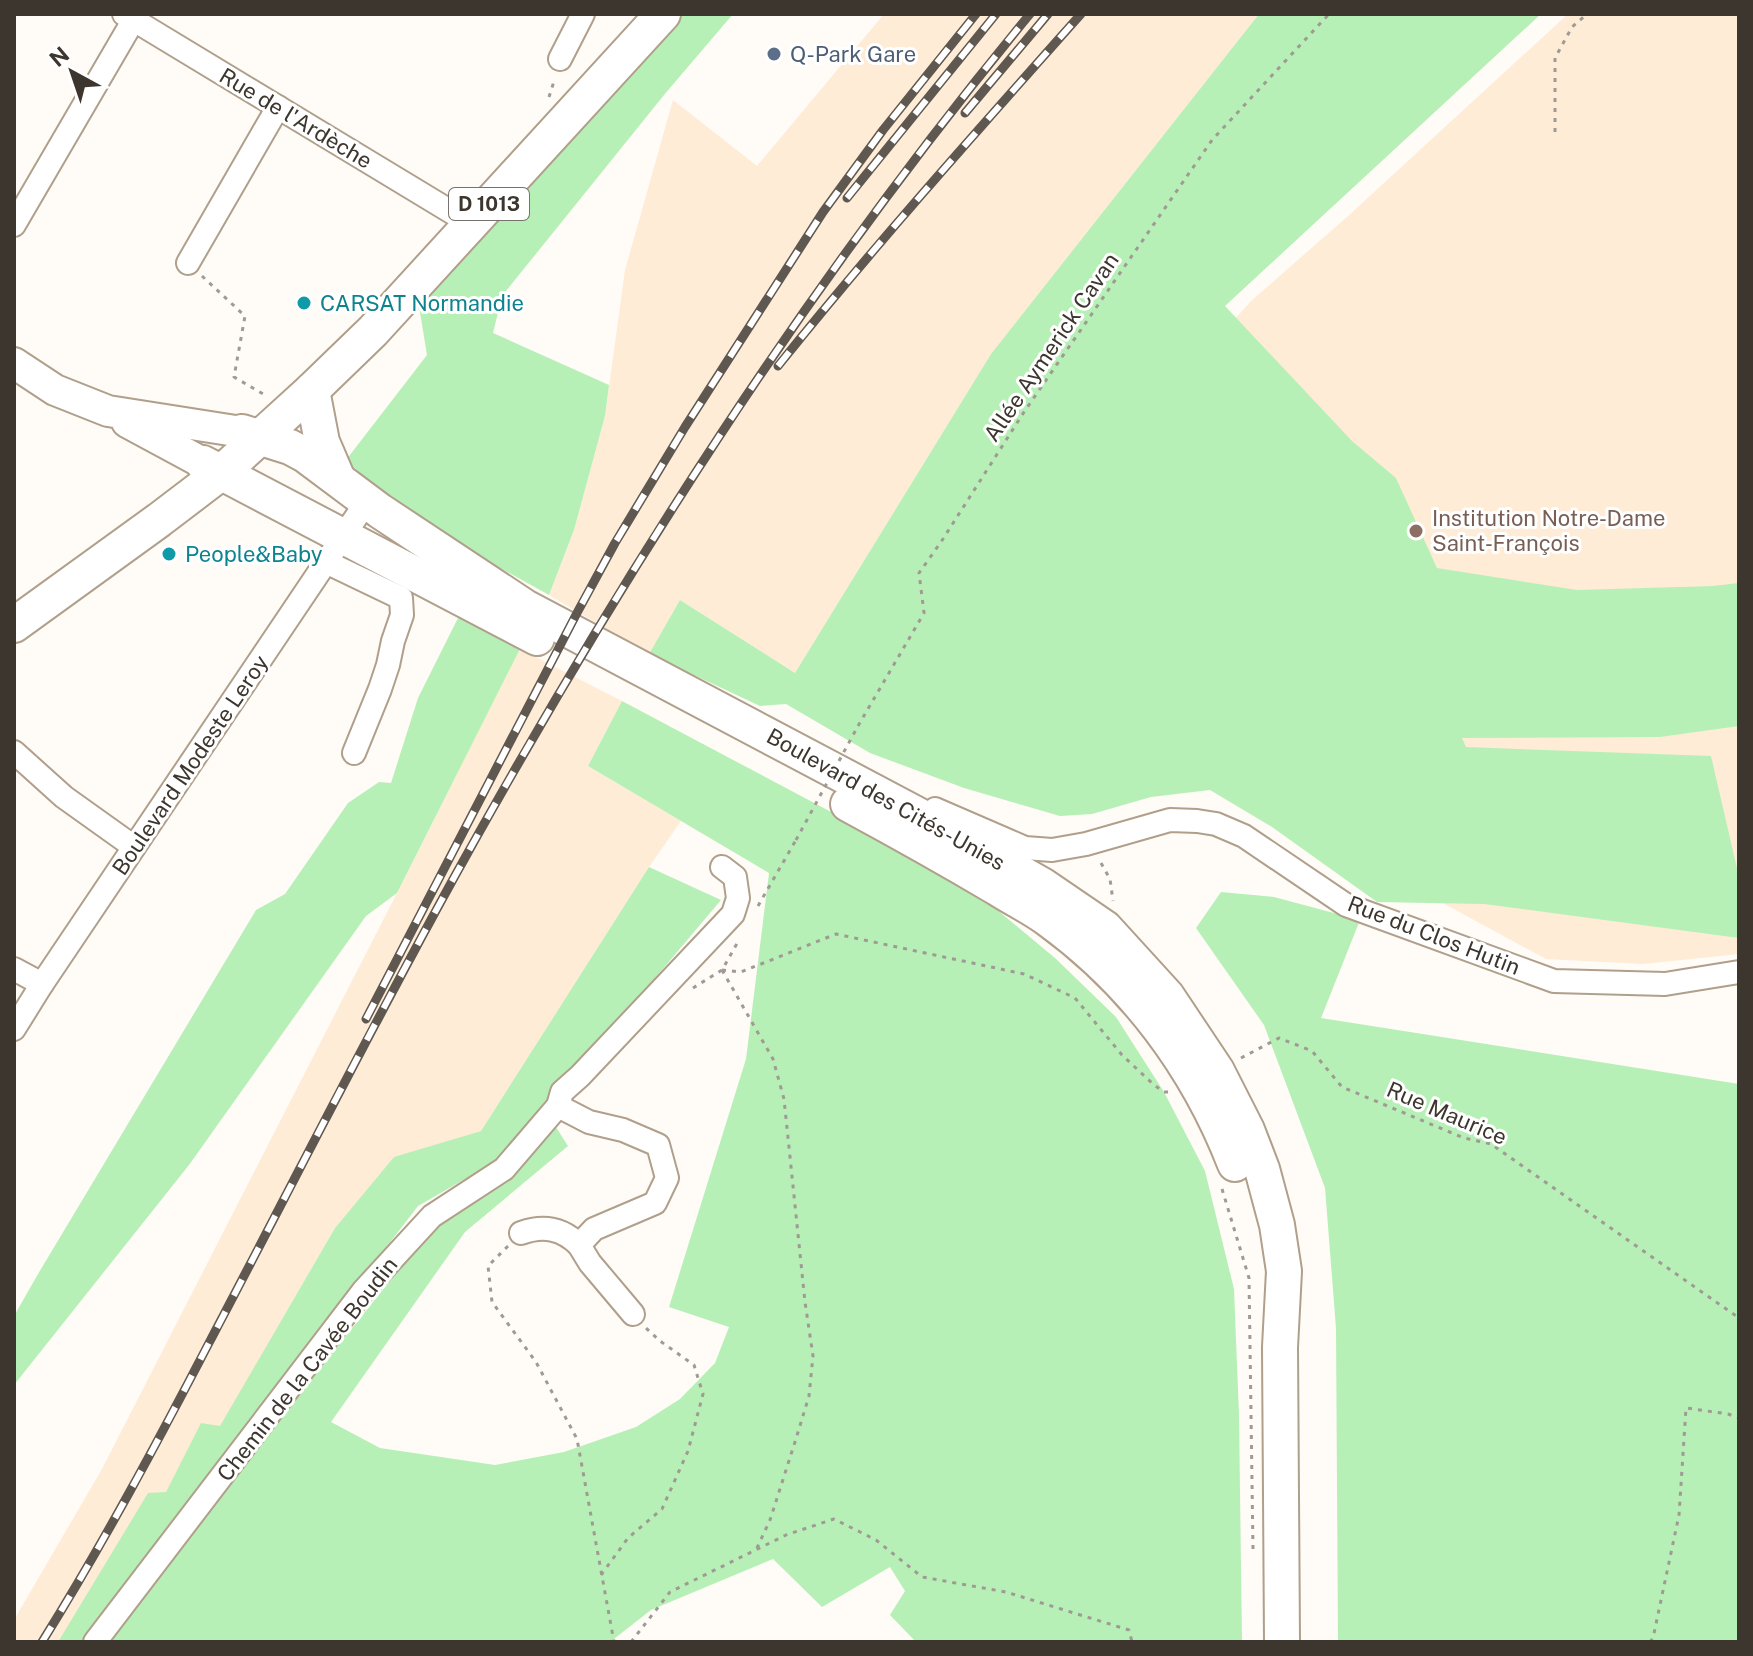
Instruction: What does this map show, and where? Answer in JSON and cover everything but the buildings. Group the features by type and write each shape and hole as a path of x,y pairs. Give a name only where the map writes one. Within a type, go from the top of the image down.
{"main road":[{"name":"D 1013","path":"14,600 161,507 223,473 277,403 333,349 643,14"},
{"name":"D 1013","path":"251,434 312,390 373,331 663,14"},
{"path":"14,363 55,390 108,411 223,473 220,490 161,507"},
{"path":"312,390 322,442 338,478"},
{"path":"108,411 251,434"},
{"name":"Boulevard des Cités-Unies","path":"251,434 305,455 367,501 525,607 790,746 1042,885 1105,928 1167,996 1217,1071 1252,1143 1277,1225 1284,1271 1280,1347 1282,1642"},
{"name":"Boulevard des Cités-Unies","path":"223,473 335,550 814,785 950,860 1048,920 1123,984 1164,1032 1201,1093 1227,1143 1246,1191 1267,1274 1280,1347"},
{"name":"D 1013","path":"14,625 161,507"}],"street":[{"path":"560,59 583,14"},
{"path":"14,225 132,16"},
{"name":"Rue de l'Ardèche","path":"132,16 458,216"},
{"path":"188,263 278,107"},
{"name":"Boulevard Modeste Leroy","path":"14,1029 367,501"},
{"path":"335,550 401,598 402,615 388,665 354,753"},
{"name":"Rue du Clos Hutin","path":"790,746 1025,848 1052,850 1086,844 1170,820 1216,824 1244,836 1346,905 1554,981 1665,984 1739,972"},
{"path":"14,752 64,797 134,847"},
{"name":"Chemin de la Cavée Boudin","path":"95,1642 364,1290 432,1216 504,1169 558,1106 562,1092 733,914 738,898 735,877 722,867"},
{"path":"14,969 42,984"},
{"path":"558,1106 589,1122 623,1130 658,1145 667,1178 655,1203 594,1229 579,1245"},
{"path":"521,1233 536,1228 552,1229 572,1237 633,1314"}],"path":[{"name":"Allée Aymerick Cavan","path":"796,840 924,613 919,573 1024,412 1212,140 1329,14"},
{"path":"1555,132 1555,58 1572,27 1587,14"},
{"path":"541,126 560,59"},
{"path":"188,263 245,316 234,377 277,403"},
{"path":"1086,844 1100,860 1110,879 1113,898 1105,928"},
{"path":"756,1550 770,1520 809,1396 813,1356 784,1099 773,1059 722,970 741,972 836,934 1024,974 1075,998 1122,1055 1164,1092 1173,1091"},
{"name":"Rue Maurice","path":"1217,1071 1279,1038 1312,1051 1342,1087 1464,1138 1491,1144 1739,1318"},
{"path":"1219,1176 1249,1278 1253,1549"},
{"path":"521,1233 488,1266 492,1302 536,1362 577,1439 614,1642"},
{"path":"601,1575 628,1538 662,1509 688,1451 703,1394 694,1365 660,1341 633,1314"},
{"path":"1653,1641 1679,1515 1686,1408 1739,1418"},
{"path":"631,1642 670,1592 786,1535 834,1519 876,1540 922,1577 1006,1592 1129,1630 1132,1642"}],"shaded area":[{"path":"884,14 1259,14 991,354 795,673 680,600 649,654 549,595 574,530 605,416 625,270 673,100 757,166"},
{"name":"Institution Notre‐Dame Saint‐François","path":"1568,14 1739,14 1739,954 1643,964 1546,959 1347,851 1225,330 1251,301"},
{"path":"520,649 622,701 588,766 681,821 481,1131 394,1158 335,1228 220,1427 201,1424 166,1493 58,1642 14,1642 14,1620 102,1469"}],"green space":[{"path":"672,14 733,14 502,296 493,333 609,385 605,416 574,530 549,595 408,517 346,460 427,355 417,294"},
{"path":"1259,14 1541,14 1225,306 1352,441 1396,478 1437,568 1577,590 1739,583 1739,726 1660,737 1462,738 1466,747 1711,756 1739,877 1739,938 1484,904 1377,902 1272,827 1210,790 1151,797 1092,814 1060,816 964,788 870,753 786,704 760,706 649,654 680,600 795,673 991,354"},
{"path":"459,616 520,649 397,893 366,916 189,1165 14,1385 14,1316 38,1274 256,910 285,894 348,803 379,782 391,783 418,698"},
{"path":"622,701 965,883 1055,958 1116,1017 1164,1092 1205,1171 1234,1289 1242,1642 916,1642 890,1615 905,1591 890,1567 822,1607 773,1559 651,1610 610,1642 110,1642 278,1420 439,1220 554,1124 568,1146 465,1232 331,1422 380,1448 495,1465 564,1452 636,1427 680,1399 715,1363 729,1327 669,1307 746,1059 769,873 588,766"},
{"path":"649,867 721,900 505,1156 418,1206 82,1642 58,1642 148,1493 166,1492 201,1423 220,1426 335,1228 394,1157 481,1131"},
{"path":"1221,892 1274,897 1360,920 1321,1018 1739,1084 1739,1642 1338,1642 1336,1328 1325,1188 1264,1025 1196,928"}],"railway":[{"path":"366,1019 578,611 685,427 823,212 883,130 976,14"},
{"path":"847,198 996,14"},
{"path":"42,1642 150,1455 456,874 585,650 723,430 796,323 871,218 1030,14"},
{"path":"965,113 1048,14"},
{"path":"778,366 889,232 1081,14"}],"place":[{"name":"Q-Park Gare","path":"774,54"},
{"name":"CARSAT Normandie","path":"304,303"},
{"name":"Institution Notre‐Dame Saint‐François","path":"1416,531"},
{"name":"People&Baby","path":"169,554"}]}
